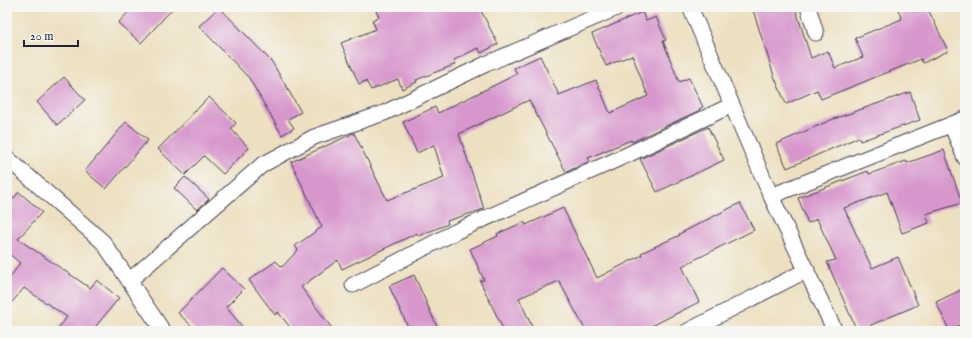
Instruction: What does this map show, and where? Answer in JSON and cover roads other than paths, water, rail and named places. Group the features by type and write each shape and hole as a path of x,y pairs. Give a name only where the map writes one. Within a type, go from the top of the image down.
{"street":[{"path":"129,281 262,165 314,137 384,113 486,64 619,7"},
{"path":"690,7 771,196 835,331"},
{"path":"808,7 816,33"},
{"path":"353,285 457,231 627,155 732,105"},
{"path":"771,196 965,119"},
{"path":"950,124 965,158"},
{"path":"7,158 104,242 163,331"},
{"path":"688,331 807,270"}]}
